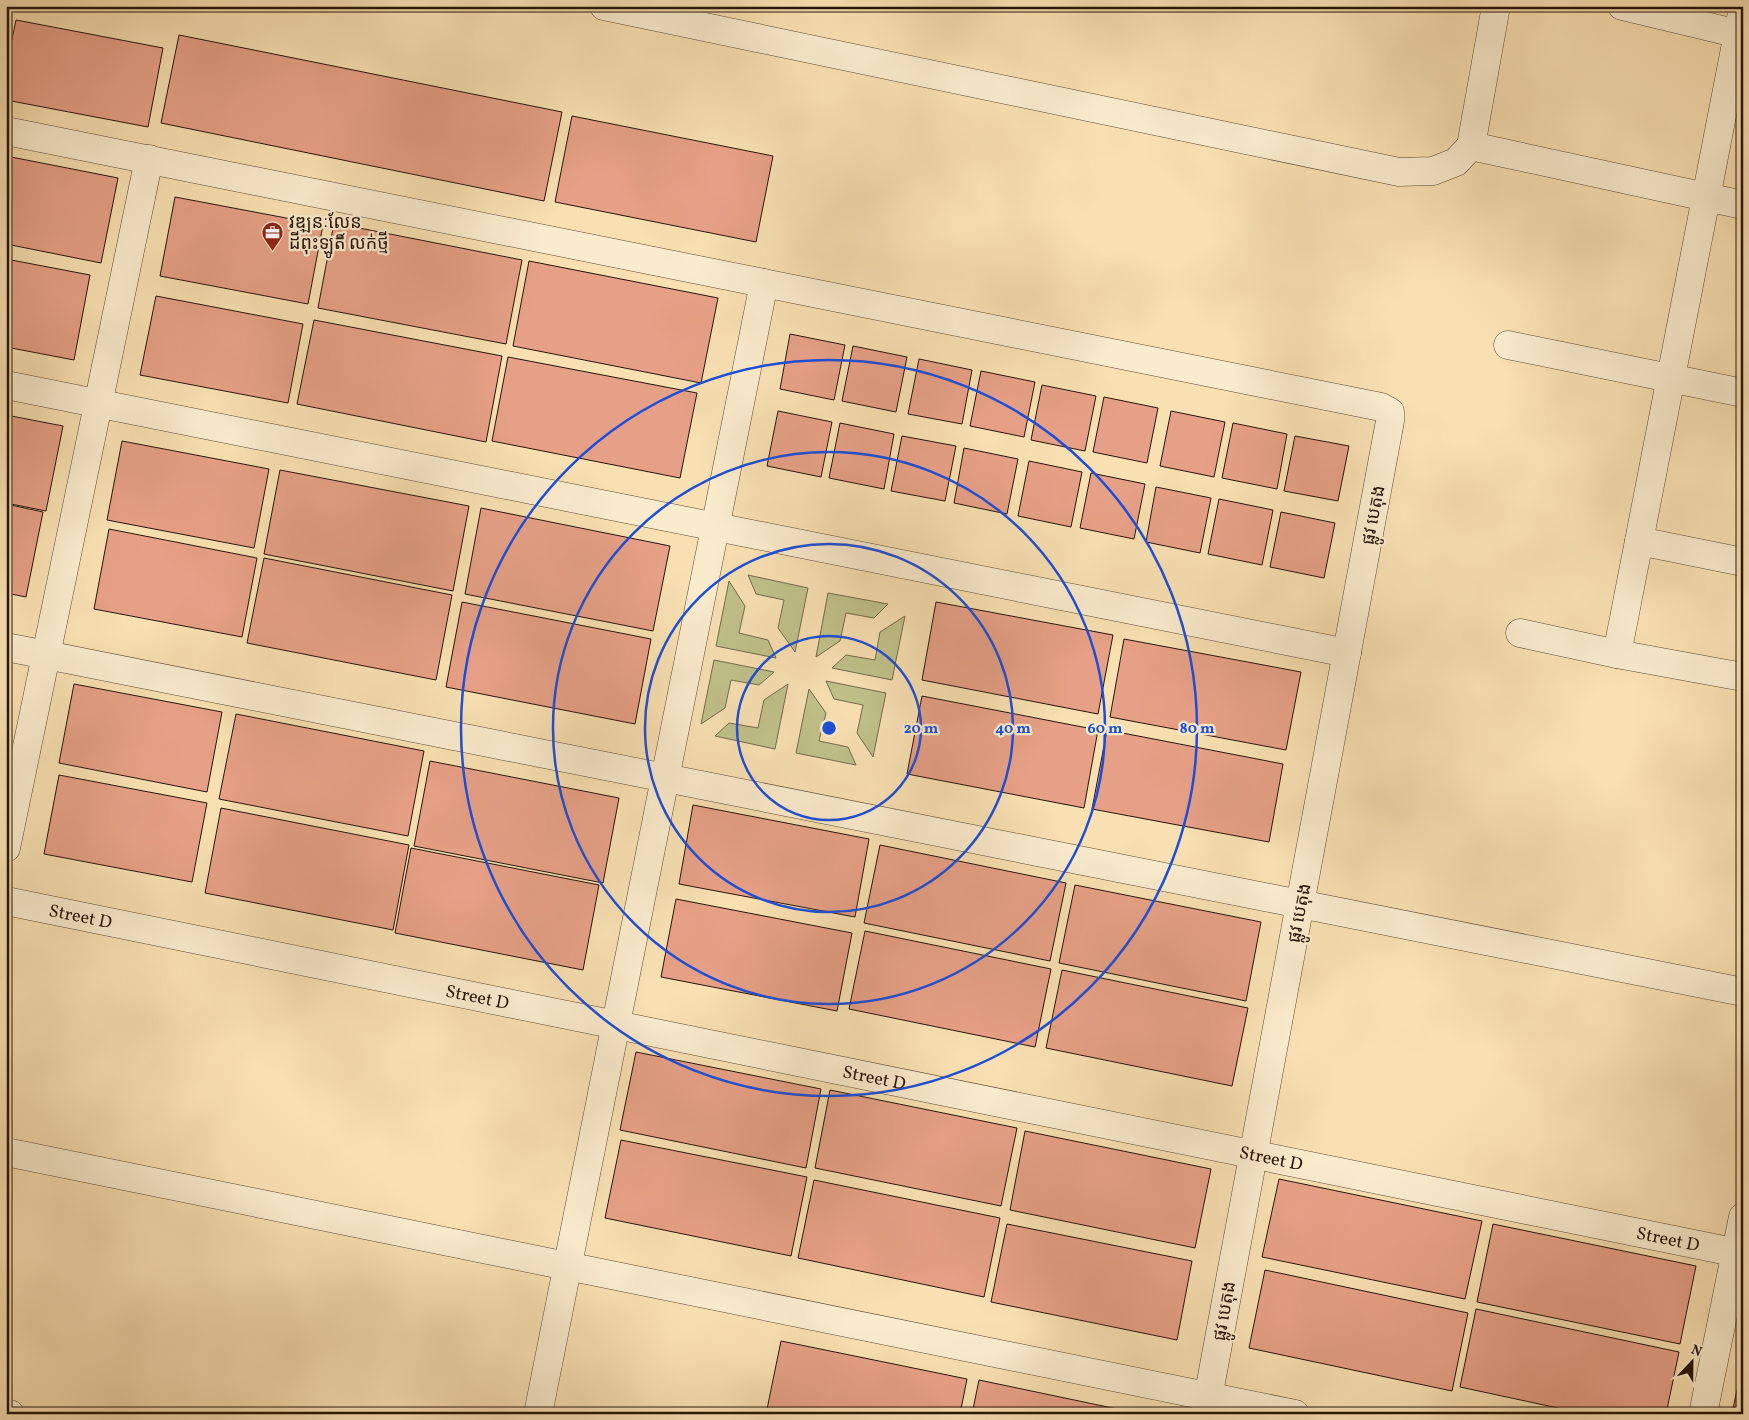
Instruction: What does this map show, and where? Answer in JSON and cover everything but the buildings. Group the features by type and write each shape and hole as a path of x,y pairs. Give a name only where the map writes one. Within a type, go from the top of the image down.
{"street":[{"path":"604,6 1398,172 1433,171 1456,162 1471,146 1496,6"},
{"path":"1617,654 1741,25 1622,6"},
{"path":"6,131 764,283 538,1414"},
{"path":"1471,146 1743,205"},
{"path":"6,848 149,160"},
{"name":"ផ្លូវ បេតុង","path":"764,283 1381,407 1390,412 1390,421 1207,1405"},
{"path":"1508,345 1743,393"},
{"path":"6,385 1347,653"},
{"path":"1639,540 1743,562"},
{"path":"1520,633 1617,654 1743,677"},
{"path":"6,647 1743,992"},
{"name":"Street D","path":"6,901 1739,1253"},
{"path":"6,1152 568,1266 1207,1405 1295,1414"},
{"path":"1703,1414 1739,1253 1743,1217"}],"green space":[{"path":"748,575 808,588 795,652 778,628 784,600 756,594"},
{"path":"729,581 745,606 739,633 768,640 776,658 716,646"},
{"path":"828,593 888,604 874,618 846,613 840,641 816,657"},
{"path":"905,616 892,680 832,668 846,655 875,660 880,632"},
{"path":"714,660 774,672 759,685 731,680 725,708 701,724"},
{"path":"826,681 886,693 873,757 857,733 863,705 834,699"},
{"path":"788,684 775,749 715,736 729,723 758,728 764,700"},
{"path":"809,689 826,713 819,741 848,747 856,765 796,753"}],"place":[{"name":"វឌ្ឍនៈលែន ដីពុះឡូតិ៍ លក់ថ្មី","path":"273,251"}]}
